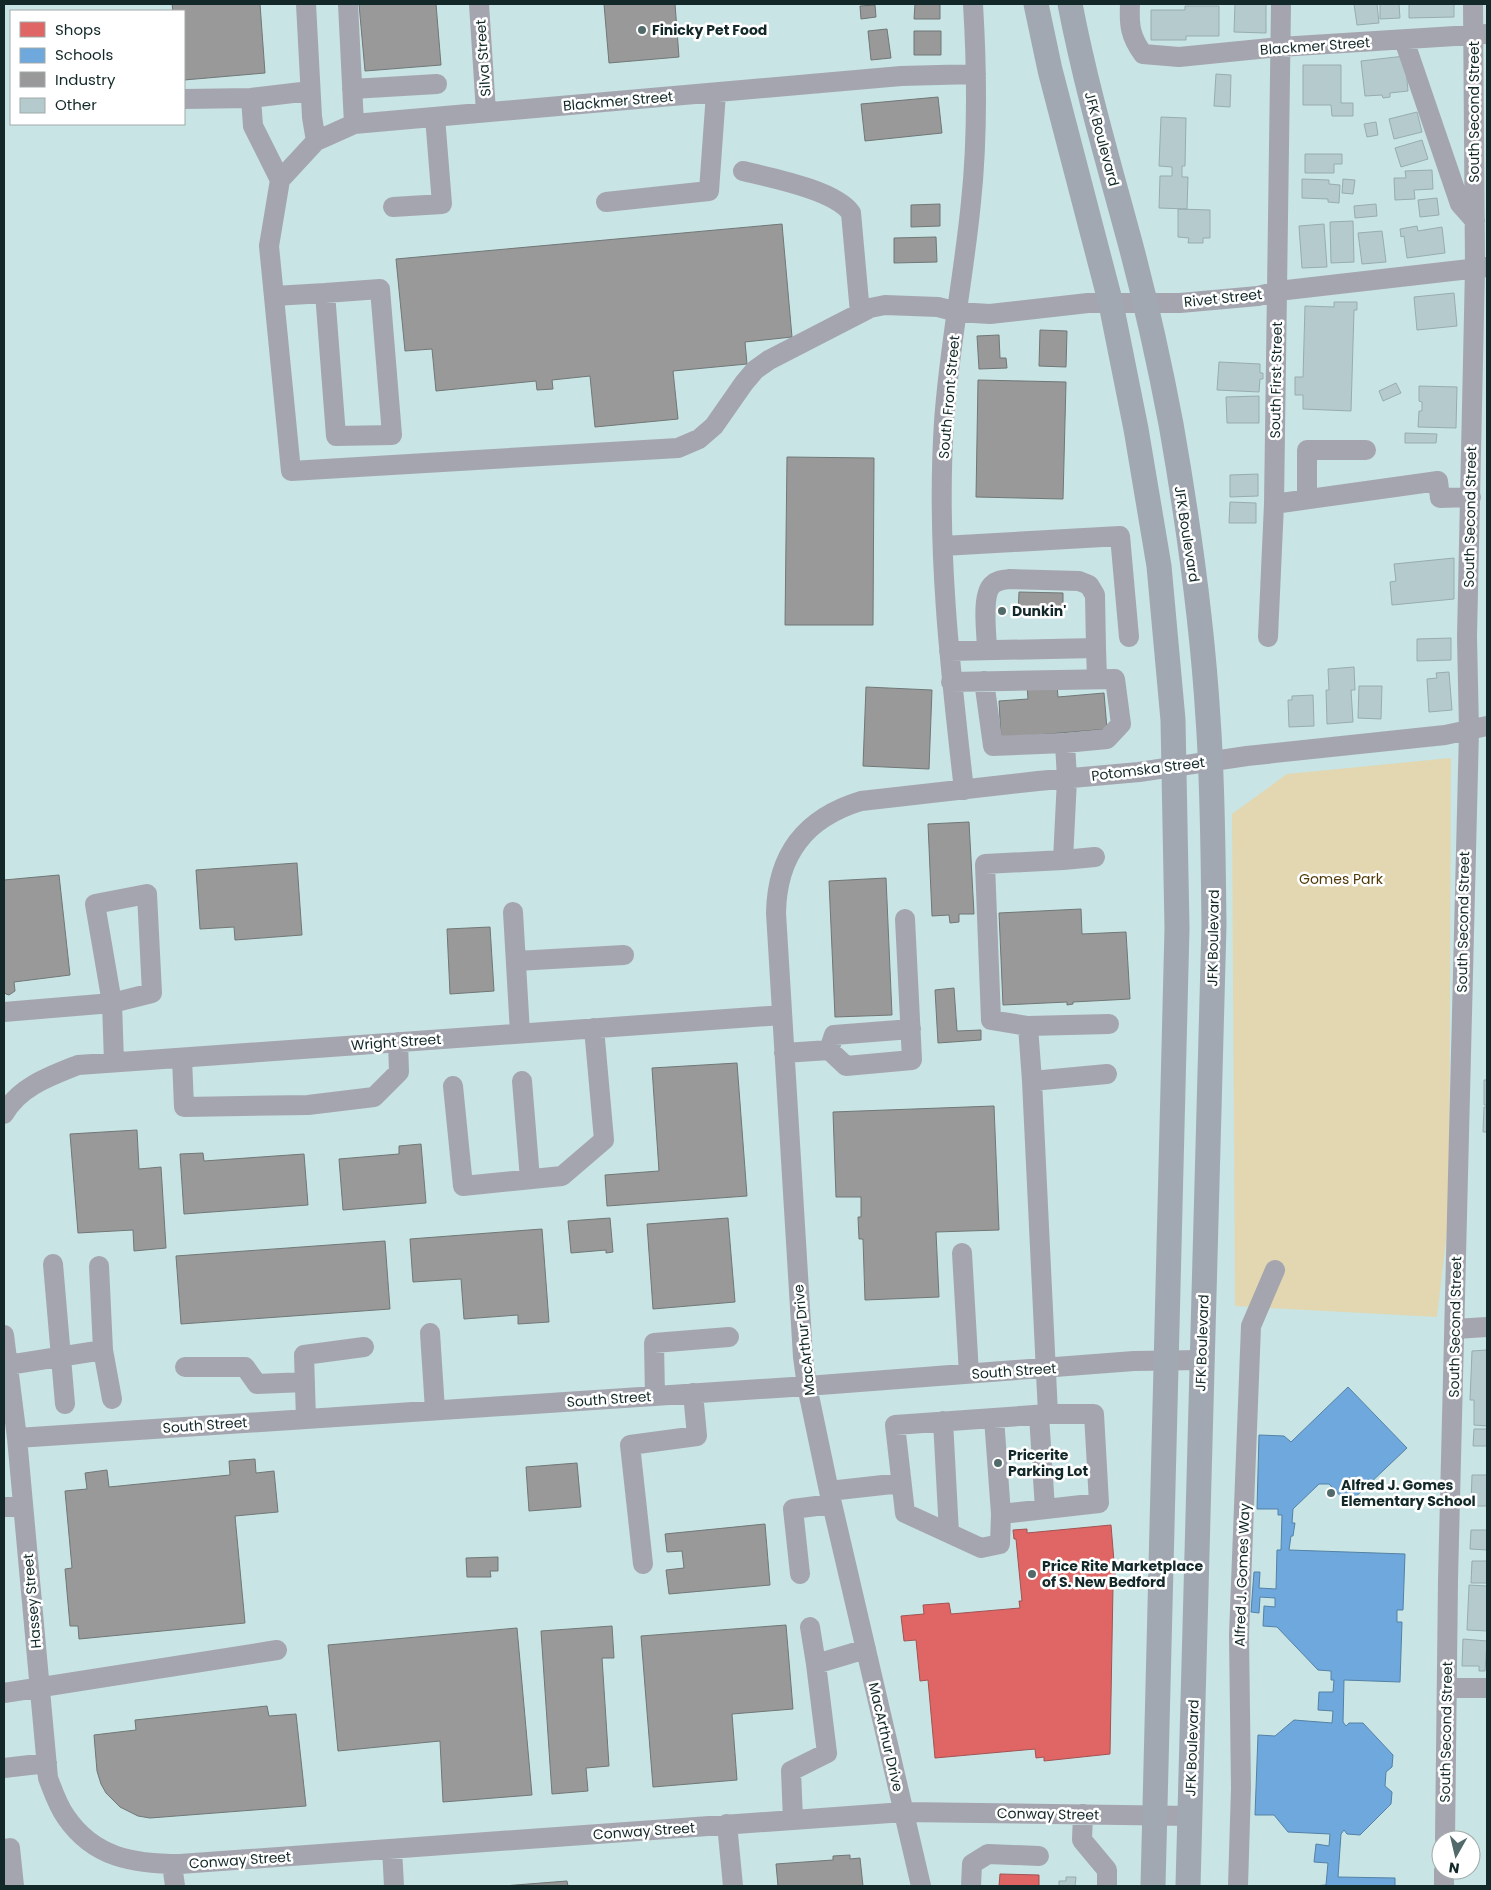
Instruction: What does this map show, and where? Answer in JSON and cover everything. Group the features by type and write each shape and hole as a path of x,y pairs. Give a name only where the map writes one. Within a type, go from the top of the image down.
{"main road":[{"path":"1036,4 1050,70 1111,304 1136,429 1159,566 1173,720 1176,938 1153,1886"},
{"name":"JFK Boulevard","path":"1070,4 1089,91 1132,253 1170,424 1196,587 1211,761 1214,925 1188,1886"}],"street":[{"path":"306,4 310,91 316,142"},
{"path":"348,4 354,124"},
{"name":"Silva Street","path":"479,4 486,112"},
{"name":"South Front Street","path":"964,790 949,651 943,546 944,422 968,234 974,168 976,74 973,4"},
{"name":"Blackmer Street","path":"1130,4 1129,24 1135,43 1143,54 1179,56 1280,47 1480,35"},
{"name":"South First Street","path":"1268,637 1274,504 1281,4"},
{"name":"South Second Street","path":"1445,1830 1448,1580 1455,1329 1478,728 1467,637 1471,497 1472,353 1481,268 1475,221 1480,35 1473,4"},
{"path":"1404,40 1460,204 1475,221"},
{"name":"Blackmer Street","path":"280,180 316,142 354,124 901,76 976,74"},
{"path":"352,89 438,84"},
{"path":"185,99 250,98 310,91"},
{"path":"606,202 709,191 716,93"},
{"path":"250,98 253,126 280,180 269,246 274,296 325,293 380,290 392,435 336,436 325,293"},
{"path":"393,207 442,204 435,117"},
{"path":"743,171 811,190 834,198 846,205 851,213 860,313"},
{"name":"Rivet Street","path":"274,296 291,471 678,448 699,439 714,426 744,383 755,370 769,360 870,308 885,305 938,307 957,312 990,314 1088,303 1180,303 1248,297 1278,291 1481,268"},
{"path":"1307,499 1307,450 1366,450"},
{"path":"1274,504 1438,481 1440,498 1471,497"},
{"path":"943,546 1120,536 1129,637"},
{"path":"987,650 986,595 991,586 1000,580 1010,579 1079,581 1089,585 1094,595 1097,679"},
{"path":"949,651 1096,648"},
{"path":"952,682 984,681 1115,679 1121,724 1107,739 994,746 984,681"},
{"name":"Potomska Street","path":"814,824 835,810 860,802 1445,735 1478,728"},
{"path":"1063,860 1067,779 1065,743"},
{"name":"MacArthur Drive","path":"814,824 796,844 782,869 778,883 776,913 803,1357 807,1386 831,1497 921,1886"},
{"path":"1095,857 986,864 991,1020 1028,1026 1109,1024"},
{"path":"4,1012 112,1003 152,993 147,894 95,904 112,1003 114,1062"},
{"path":"513,912 520,1033"},
{"path":"784,1053 829,1050 846,1066 912,1060 905,919"},
{"path":"516,961 624,955"},
{"name":"Wright Street","path":"8,1107 36,1083 78,1065 782,1014"},
{"path":"1028,1026 1046,1369 1043,1415 1045,1509"},
{"path":"453,1086 463,1186 562,1176 604,1140 594,1028"},
{"path":"829,1050 834,1035 911,1029"},
{"path":"182,1058 184,1107 308,1105 374,1097 399,1072 398,1042"},
{"path":"1032,1081 1107,1074"},
{"path":"522,1082 530,1179"},
{"path":"962,1253 969,1374"},
{"path":"53,1264 65,1404"},
{"path":"100,1266 104,1350 112,1399"},
{"name":"Alfred J. Gomes Way","path":"1238,1886 1240,1811 1238,1635 1251,1326 1275,1270"},
{"path":"1455,1329 1487,1327"},
{"path":"430,1333 434,1410"},
{"path":"655,1396 654,1343 729,1337"},
{"name":"Hassey Street","path":"4,1339 8,1365 8,1408 17,1438 14,1507 40,1689 48,1778 66,1818 78,1832 100,1849"},
{"path":"306,1419 304,1355 364,1346"},
{"path":"8,1365 104,1350"},
{"name":"South Street","path":"17,1438 807,1386 1134,1361 1202,1360"},
{"path":"185,1367 245,1367 257,1384 305,1382"},
{"path":"643,1564 630,1445 697,1436 693,1393"},
{"path":"994,1418 1001,1514 1000,1544 981,1548 905,1513 894,1425 943,1421 1043,1415 1094,1414 1099,1504 1001,1514"},
{"path":"943,1421 949,1533"},
{"path":"800,1574 793,1509 831,1497 901,1483"},
{"path":"793,1820 791,1771 827,1753 810,1627"},
{"path":"816,1664 866,1649"},
{"path":"4,1693 40,1689 277,1650"},
{"path":"1447,1688 1487,1688"},
{"path":"4,1768 47,1763"},
{"name":"Conway Street","path":"100,1849 126,1860 172,1864 904,1812 1190,1816"},
{"path":"1083,1814 1082,1840 1107,1870 1107,1886"},
{"path":"727,1824 733,1886"},
{"path":"4,1849 10,1848 14,1886"},
{"path":"392,1849 394,1886"},
{"path":"972,1886 972,1864 988,1854 1039,1856"},
{"path":"172,1864 175,1886"}],"green space":[{"name":"Gomes Park","path":"1451,758 1449,1214 1437,1317 1235,1306 1232,814 1287,774"}],"building: Shops":[{"path":"1111,1525 1116,1586 1113,1586 1110,1754 1044,1761 1044,1757 1036,1758 1035,1749 935,1758 928,1680 920,1681 916,1640 904,1641 901,1616 924,1614 923,1605 949,1603 951,1614 1020,1608 1019,1601 1022,1601 1016,1539 1014,1539 1013,1530 1027,1529 1027,1533"},
{"path":"1000,1874 1039,1875 1039,1886 999,1886"}],"building: Schools":[{"path":"1348,1387 1407,1448 1348,1504 1329,1484 1319,1484 1293,1509 1292,1523 1295,1523 1289,1550 1405,1554 1403,1610 1397,1610 1397,1622 1402,1622 1400,1682 1344,1680 1343,1722 1346,1726 1349,1723 1363,1723 1393,1755 1392,1767 1386,1772 1385,1786 1392,1792 1391,1804 1360,1835 1347,1834 1344,1830 1341,1834 1338,1877 1395,1878 1395,1886 1313,1886 1326,1885 1328,1863 1314,1862 1316,1844 1329,1846 1330,1834 1288,1832 1274,1815 1255,1815 1258,1735 1275,1736 1294,1720 1332,1723 1333,1711 1318,1710 1319,1692 1333,1692 1334,1680 1331,1680 1331,1671 1318,1670 1277,1627 1263,1626 1264,1606 1275,1607 1275,1598 1260,1597 1259,1613 1251,1612 1254,1572 1260,1572 1259,1588 1276,1589 1277,1550 1281,1550 1282,1515 1278,1515 1278,1509 1257,1509 1259,1435 1284,1436 1291,1442"}],"building: Industry":[{"path":"172,4 260,4 265,73 185,80 185,10 173,10"},
{"path":"359,4 436,4 441,65 365,71"},
{"name":"Finicky Pet Food","path":"604,4 675,4 679,57 609,63"},
{"path":"915,4 940,4 940,19 914,19"},
{"path":"875,5 876,17 861,19 860,6"},
{"path":"887,29 891,58 871,60 868,31"},
{"path":"914,31 941,31 941,55 914,55"},
{"path":"938,97 942,133 865,141 861,104"},
{"path":"940,204 940,226 911,227 911,205"},
{"path":"782,224 792,337 745,342 747,364 673,371 678,419 595,427 590,376 552,380 553,389 537,390 536,381 436,391 432,349 405,351 396,259"},
{"path":"936,237 937,262 894,263 894,238"},
{"path":"1040,330 1067,331 1066,367 1039,366"},
{"path":"999,335 1000,358 1006,358 1007,368 979,369 977,336"},
{"path":"978,380 1066,382 1063,499 976,497"},
{"path":"787,457 874,458 873,625 785,625"},
{"path":"1019,592 1063,593 1063,617 1018,616"},
{"path":"1057,684 1058,697 1104,693 1107,729 1001,738 999,701 1028,699 1027,686"},
{"path":"866,687 932,690 929,769 863,766"},
{"path":"969,822 974,914 959,914 959,922 950,923 949,915 932,916 928,824"},
{"path":"297,863 302,935 235,940 234,927 200,929 196,870"},
{"path":"59,875 70,975 14,982 15,991 9,995 6,994 4,992 4,880"},
{"path":"886,878 892,1015 835,1017 829,881"},
{"path":"1081,909 1082,934 1126,932 1130,999 1073,1002 1073,1004 1067,1005 1067,1002 1003,1005 999,913"},
{"path":"490,927 494,991 450,994 447,929"},
{"path":"954,988 957,1031 981,1030 981,1040 938,1043 935,990"},
{"path":"737,1063 747,1196 607,1206 605,1175 659,1171 652,1068"},
{"path":"994,1106 999,1230 936,1232 939,1297 865,1300 863,1239 859,1239 858,1217 861,1217 861,1197 836,1197 833,1112"},
{"path":"137,1130 139,1169 161,1167 166,1248 134,1251 133,1230 78,1233 70,1134"},
{"path":"421,1144 426,1203 343,1210 339,1159 399,1154 399,1146"},
{"path":"203,1153 204,1161 304,1154 308,1205 184,1214 180,1154"},
{"path":"610,1218 613,1252 606,1253 606,1250 571,1253 568,1221"},
{"path":"728,1218 735,1302 653,1309 647,1224"},
{"path":"542,1229 549,1322 518,1324 518,1315 464,1319 461,1279 413,1282 410,1239"},
{"path":"385,1241 390,1309 181,1324 176,1256"},
{"path":"255,1459 256,1473 274,1471 278,1512 235,1516 245,1623 79,1639 78,1626 70,1626 65,1569 72,1568 65,1491 87,1489 85,1473 107,1470 109,1487 230,1475 229,1461"},
{"path":"577,1463 581,1507 529,1511 526,1467"},
{"path":"765,1524 770,1585 669,1594 666,1570 684,1568 682,1551 667,1552 665,1534"},
{"path":"498,1557 498,1571 490,1571 491,1577 467,1577 466,1558"},
{"path":"786,1625 793,1709 732,1714 737,1780 653,1787 641,1636"},
{"path":"612,1626 614,1658 602,1658 609,1766 586,1768 588,1791 552,1794 541,1631"},
{"path":"517,1628 532,1795 443,1802 440,1741 338,1751 328,1645"},
{"path":"267,1706 269,1716 296,1714 306,1806 150,1818 138,1816 120,1807 106,1793 101,1784 97,1771 94,1735 136,1730 135,1720"},
{"path":"850,1855 850,1859 860,1858 863,1886 778,1886 776,1864 833,1860 833,1856"},
{"path":"567,1881 568,1886 503,1886"}],"building: Other":[{"path":"1235,4 1266,4 1266,33 1234,32"},
{"path":"1354,4 1377,4 1379,23 1357,25"},
{"path":"1380,4 1399,4 1400,18 1380,19"},
{"path":"1409,4 1454,4 1454,17 1409,18"},
{"path":"1185,6 1219,6 1219,36 1186,36 1186,40 1151,40 1151,10 1185,10"},
{"path":"1405,56 1408,91 1390,93 1390,97 1383,98 1382,95 1365,96 1361,61"},
{"path":"1303,65 1341,65 1341,103 1353,103 1353,116 1332,116 1331,105 1303,105"},
{"path":"1216,74 1231,75 1230,107 1214,106"},
{"path":"1417,112 1422,132 1394,139 1389,119"},
{"path":"1161,117 1186,118 1185,166 1182,166 1182,177 1188,177 1187,209 1159,208 1160,176 1172,176 1172,167 1159,166"},
{"path":"1376,122 1378,135 1367,137 1364,124"},
{"path":"1422,140 1428,159 1401,167 1395,148"},
{"path":"1305,154 1342,154 1342,164 1334,164 1334,173 1305,173"},
{"path":"1432,170 1433,189 1414,190 1415,199 1395,200 1394,178 1406,178 1405,171"},
{"path":"1302,179 1329,180 1329,184 1340,185 1339,203 1328,202 1328,199 1302,198"},
{"path":"1343,179 1355,180 1353,194 1342,193"},
{"path":"1437,198 1439,215 1420,217 1418,200"},
{"path":"1376,204 1377,216 1355,218 1354,206"},
{"path":"1178,209 1210,210 1210,238 1203,238 1203,243 1188,243 1189,238 1178,237"},
{"path":"1353,221 1354,262 1331,263 1330,222"},
{"path":"1324,224 1327,267 1302,268 1299,226"},
{"path":"1417,226 1418,231 1442,227 1445,253 1407,258 1404,236 1401,237 1400,229"},
{"path":"1382,231 1386,262 1362,264 1358,233"},
{"path":"1454,293 1457,326 1417,330 1414,297"},
{"path":"1334,302 1357,302 1357,310 1354,310 1351,411 1303,409 1303,395 1295,395 1295,377 1303,377 1305,306 1334,307"},
{"path":"1219,362 1260,364 1260,373 1263,373 1263,379 1260,379 1259,392 1217,390"},
{"path":"1396,383 1401,393 1383,401 1379,391"},
{"path":"1419,386 1457,387 1456,428 1418,427 1419,411 1422,411 1422,402 1419,401"},
{"path":"1259,396 1259,423 1227,423 1226,397"},
{"path":"1405,433 1437,434 1436,443 1405,443"},
{"path":"1258,474 1258,496 1230,497 1230,475"},
{"path":"1230,502 1256,503 1256,523 1229,523"},
{"path":"1454,558 1454,599 1392,605 1390,582 1396,581 1394,564"},
{"path":"1451,638 1451,660 1417,661 1417,639"},
{"path":"1354,667 1355,690 1351,690 1353,722 1327,724 1326,690 1329,690 1328,669"},
{"path":"1449,672 1452,710 1429,712 1427,679 1437,678 1436,673"},
{"path":"1359,686 1382,686 1381,719 1358,718"},
{"path":"1313,695 1314,726 1289,727 1288,700 1292,700 1292,696"},
{"path":"1484,1080 1487,1080 1487,1105 1484,1105"},
{"path":"1484,1107 1487,1107 1487,1132 1483,1132"},
{"path":"1487,1350 1487,1426 1474,1425 1474,1400 1470,1400 1472,1351"},
{"path":"1474,1429 1487,1429 1487,1446 1473,1446"},
{"path":"1472,1475 1487,1475 1487,1506 1471,1506"},
{"path":"1471,1530 1487,1530 1487,1550 1470,1549"},
{"path":"1472,1561 1487,1561 1487,1583 1471,1583"},
{"path":"1469,1585 1487,1586 1487,1631 1467,1630"},
{"path":"1463,1639 1487,1641 1485,1671 1479,1671 1479,1666 1462,1666"},
{"path":"1066,1877 1076,1877 1075,1886 1059,1886 1059,1881 1066,1881"}],"place":[{"name":"Finicky Pet Food","path":"642,30"},
{"name":"Dunkin'","path":"1002,611"},
{"name":"Pricerite Parking Lot","path":"998,1463"},
{"name":"Alfred J. Gomes Elementary School","path":"1331,1493"},
{"name":"Price Rite Marketplace of S. New Bedford","path":"1032,1574"}]}
